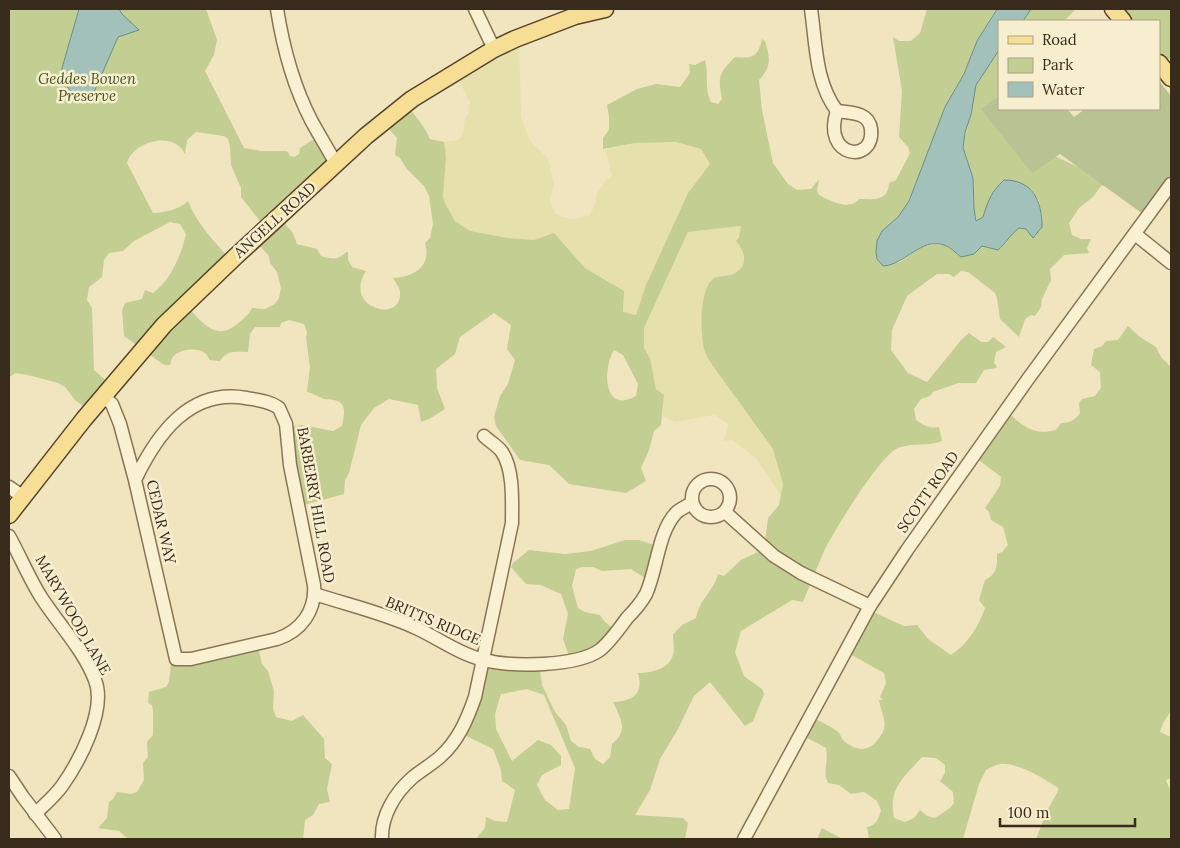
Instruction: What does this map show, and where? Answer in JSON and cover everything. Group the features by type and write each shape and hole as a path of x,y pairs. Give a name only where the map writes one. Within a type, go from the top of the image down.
{"main road":[{"name":"ANGELL ROAD","path":"9,515 16,491 103,396 170,318 366,136 412,99 494,49 578,13 605,9"},
{"path":"1113,9 1122,20"},
{"path":"1160,64 1171,78"}],"street":[{"path":"277,9 281,37 293,76 311,120 336,164"},
{"path":"475,9 494,49"},
{"path":"811,9 819,71 825,92 837,111"},
{"name":"SCOTT ROAD","path":"744,839 870,606 906,550 1022,387 1171,184"},
{"path":"1135,234 1171,262"},
{"name":"CEDAR WAY","path":"103,396 112,404 120,424 135,480 176,659"},
{"name":"BARBERRY HILL ROAD","path":"135,480 143,463 172,422 207,400 222,396 236,396 268,403 279,408 286,424 291,472 313,574 315,594 310,609 298,628 290,635 201,657 176,659"},
{"path":"382,839 383,822 395,796 410,779 440,757 461,731 475,697 509,540 512,502 511,482 502,452 484,436"},
{"path":"711,479 720,481 730,495 729,504 725,512 710,518 702,516 692,503 692,494 696,486 702,481 711,479"},
{"name":"BRITTS RIDGE","path":"315,594 345,602 415,628 444,644 484,660 502,663 547,664 588,656 600,650 645,596 654,575 664,531 677,511 692,503"},
{"path":"725,512 774,556 801,573 870,606"},
{"name":"MARYWOOD LANE","path":"9,536 41,597 85,660 96,682 98,694 97,707 88,738 80,756 61,788 35,814"},
{"path":"9,776 55,839"}],"shaded area":[{"path":"519,35 521,117 530,141 548,158 554,183 550,200 555,213 562,217 575,219 590,215 597,193 605,181 612,176 605,150 635,143 676,142 701,149 710,164 688,193 646,285 636,315 623,313 624,291 585,268 554,233 534,240 507,238 470,231 455,221 445,203 443,197 446,157 444,142 458,140 463,134 465,118 469,113 470,103 454,70"},
{"path":"741,226 739,237 745,257 743,265 734,274 717,276 713,366 773,449 783,484 781,496 756,458 732,440 723,441 729,424 714,415 675,422 663,417 664,395 656,389 650,358 644,348 644,328 688,232"}],"green space":[{"name":"Geddes Bowen Preserve","path":"9,9 206,9 217,40 214,55 205,71 244,148 261,151 287,151 290,156 294,157 299,154 300,148 324,134 340,156 278,216 293,233 297,244 317,249 321,256 331,258 337,258 348,252 348,260 352,267 366,271 361,284 362,295 367,303 375,308 393,308 398,302 400,290 393,278 414,273 423,264 426,258 425,243 430,238 433,224 429,196 424,186 407,169 400,158 395,155 397,138 382,121 405,104 416,116 430,139 444,142 446,157 443,197 455,221 470,231 508,238 534,240 554,233 585,268 624,291 623,312 636,315 646,285 688,193 710,164 701,149 676,142 635,143 603,149 603,138 609,130 607,105 637,89 656,84 680,87 690,73 689,64 695,65 705,60 709,97 711,102 718,104 722,99 720,81 722,72 735,57 746,58 753,56 758,50 762,39 765,41 769,62 759,80 762,110 773,163 788,184 797,190 811,189 819,179 817,190 819,195 845,205 855,203 859,199 879,198 886,194 889,183 896,180 910,153 908,147 899,137 902,91 893,37 899,41 911,41 920,33 927,9 996,9 977,41 964,74 945,108 909,201 898,217 882,231 876,252 877,259 883,266 900,262 921,247 935,244 946,245 961,257 974,254 982,246 1005,244 1010,234 1019,228 1026,229 1042,217 1039,201 1031,189 989,199 983,218 977,222 974,208 973,178 963,148 976,85 998,52 998,110 1033,146 1106,180 1107,185 1101,186 1093,197 1079,208 1069,223 1072,235 1081,239 1091,239 1087,248 1089,253 1064,255 1050,269 1051,280 1042,299 1041,307 1035,316 1031,315 1025,319 1019,337 1000,319 995,293 968,272 961,271 954,277 949,274 937,274 907,296 892,330 891,350 908,373 927,382 969,333 981,342 988,342 993,337 1006,347 996,352 994,363 997,366 996,368 984,370 976,383 958,383 933,392 930,396 921,399 914,409 916,420 932,428 939,427 942,441 931,444 903,446 890,453 858,494 838,526 825,549 803,602 792,600 741,631 735,652 744,676 762,689 764,694 753,721 745,726 710,682 694,696 678,729 660,759 650,790 635,815 683,818 688,823 685,839 479,839 477,837 485,828 486,817 495,821 507,822 515,790 502,781 501,770 493,749 462,734 483,660 539,662 542,685 555,712 566,725 571,741 579,747 590,749 595,759 603,764 610,757 612,744 622,729 621,719 613,702 631,698 638,692 638,673 654,671 668,664 674,653 673,634 682,625 696,618 718,574 724,576 741,560 764,549 768,518 779,505 783,484 773,449 710,361 705,352 702,336 704,295 707,287 717,277 735,273 744,262 742,249 736,241 739,237 741,226 688,232 644,328 644,348 650,358 656,389 664,395 661,425 654,431 649,450 641,468 646,481 626,493 569,484 549,465 520,460 496,426 494,417 500,396 508,384 515,360 507,349 511,325 494,313 460,337 455,354 436,369 437,388 445,409 421,422 418,405 389,399 374,408 361,425 349,473 345,480 344,494 300,506 287,427 302,425 333,431 342,426 344,414 343,407 338,402 323,399 307,392 310,367 306,338 307,332 304,324 289,320 281,323 280,327 255,327 250,334 248,352 229,353 220,361 210,360 202,351 188,350 176,354 170,365 164,365 124,336 122,310 125,303 142,299 145,290 153,293 159,288 170,274 178,258 186,234 180,224 170,222 134,241 123,251 109,253 104,260 102,277 89,287 87,300 92,308 94,370 112,386 90,411 75,400 65,387 58,383 16,373 9,377","holes":["196,132 224,136 228,139 230,146 231,165 241,188 241,197 264,226 254,239 269,256 270,263 277,272 281,288 279,298 275,304 265,309 252,308 236,325 228,330 221,331 208,327 186,305 230,259 201,224 188,201 172,210 153,213 127,163 137,149 154,141 172,142 180,147 185,154 187,140","614,350 623,355 638,384 636,396 625,400 617,399 611,394 608,386 608,367","527,689 544,695 575,768 569,809 558,810 545,800 537,785 542,775 561,765 561,756 551,745 538,740 512,761 496,729 495,714 501,694"]},
{"path":"1031,9 1076,9 1065,20 1024,20"},
{"path":"1116,9 1171,9 1171,57 1163,64 1160,62 1160,20 1125,20"},
{"path":"1160,82 1171,96 1171,174 1143,214 1060,154 1032,173 981,109 998,97 998,110 1068,110 1074,117 1084,110 1160,110"},
{"path":"1128,326 1140,337 1156,347 1161,357 1171,367 1171,711 1163,723 1160,732 1171,737 1171,778 1166,780 1171,792 1171,839 1036,839 1058,788 1022,768 1000,764 986,770 979,784 963,839 869,839 867,827 875,823 881,810 877,801 864,792 851,794 839,785 828,783 826,779 826,748 804,736 814,718 839,733 848,744 860,749 871,746 883,732 884,723 879,700 883,700 880,697 886,683 884,673 848,653 871,611 904,626 917,625 928,639 951,655 967,640 976,628 985,608 979,600 985,580 996,570 997,554 1002,552 1008,545 1003,527 991,520 989,512 985,508 1000,486 1001,477 975,457 1006,411 1028,428 1040,432 1056,430 1061,423 1070,422 1074,419 1080,413 1079,403 1082,399 1095,396 1101,388 1100,372 1091,365 1094,349 1102,346 1106,341 1118,340","holes":["922,757 936,758 945,765 945,773 940,781 953,792 954,803 935,818 927,816 920,810 914,818 905,822 894,818 893,799 899,784"]},
{"path":"625,540 639,540 660,547 654,571 645,578 631,569 602,571 593,567 582,567 576,569 572,586 578,608 585,612 600,615 615,630 602,645 569,656 563,639 568,614 561,594 541,585 526,584 511,567 513,563 529,550 565,554 591,551"},
{"path":"257,642 262,664 268,671 274,691 273,709 276,717 292,721 303,715 324,739 325,758 332,764 327,789 330,802 319,804 313,815 305,820 303,839 128,839 119,831 98,828 107,818 109,802 117,792 131,794 137,792 144,780 143,763 148,757 147,742 153,735 153,711 152,705 148,703 149,692 166,687 169,682 172,654 180,655"},
{"path":"822,828 839,837 841,839 817,839"}],"water":[{"path":"79,9 119,9 139,30 118,37 95,90 89,95 78,99 64,83 62,68"},
{"path":"997,9 1031,9 1024,20 998,20 998,52 976,85 963,148 973,178 976,221 983,217 990,197 1004,180 1022,184 1034,194 1040,209 1042,227 1033,238 1026,229 1019,228 998,250 982,246 974,254 961,257 944,245 928,245 899,261 883,266 877,259 877,241 882,231 898,217 909,201 945,107 964,74 977,41"}]}
